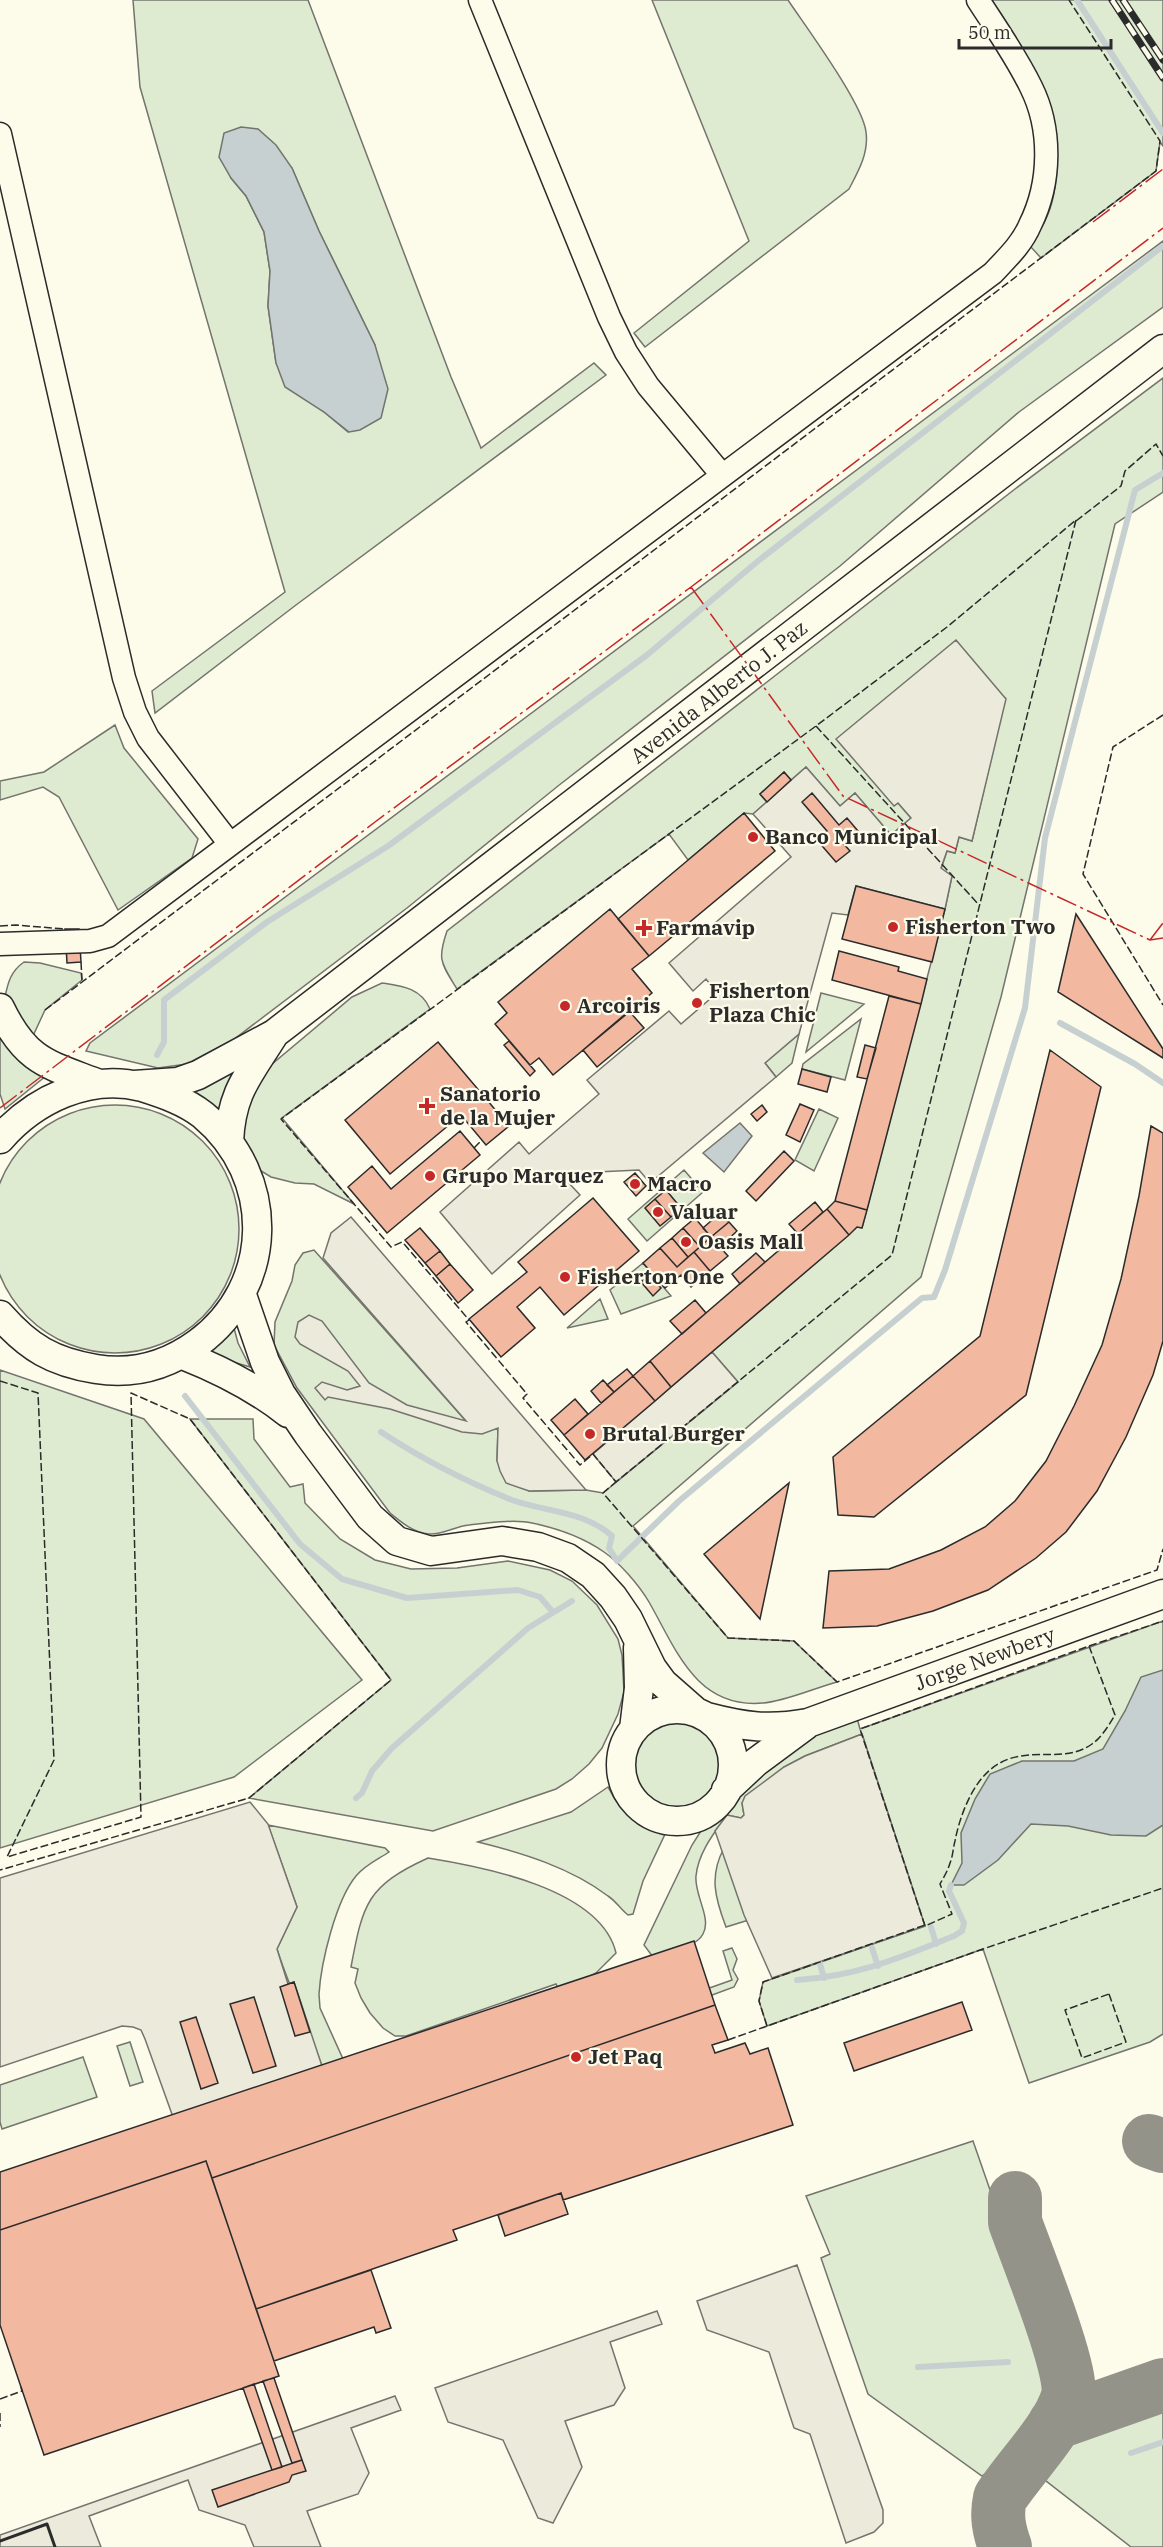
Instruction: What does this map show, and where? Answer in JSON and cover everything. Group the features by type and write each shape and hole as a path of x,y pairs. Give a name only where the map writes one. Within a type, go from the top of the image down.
{"main road":[{"name":"Avenida Alberto J. Paz","path":"134,1085 178,1082 198,1075 274,1034 1163,349"},
{"path":"0,1008 14,1033 36,1058 99,1084"},
{"name":"Avenida Alberto J. Paz","path":"229,1142 230,1117 238,1090 274,1034"},
{"path":"0,1139 31,1110 52,1097 75,1089 99,1084 134,1085 171,1095 203,1115 229,1142 252,1188 257,1214 257,1242 252,1269 242,1295 217,1329 183,1355 150,1368 115,1372 69,1365 40,1352 5,1325"},
{"path":"242,1295 265,1362 281,1394 370,1517 397,1541 431,1551 502,1541 538,1547 568,1558 593,1575 613,1597 628,1619 638,1642 663,1683 702,1715 725,1736 733,1760 726,1790 721,1800 707,1812 691,1819 675,1821 660,1819 646,1812 630,1795 621,1773 621,1758 625,1743 634,1729 646,1718 662,1711 679,1709 702,1715"},
{"path":"183,1355 225,1372 265,1395 301,1424"},
{"name":"Jorge Newbery","path":"702,1715 745,1727 784,1728 808,1724 1163,1594"},
{"path":"634,1729 639,1688 638,1642"},
{"name":"Jorge Newbery","path":"726,1790 756,1762 808,1724"}],"street":[{"path":"480,0 609,317 626,352 648,386 722,475"},
{"path":"0,944 90,941 108,936 993,273 1013,252 1030,226 1043,187 1047,149 1043,117 1032,89 978,0"},
{"path":"0,134 122,666 135,712 148,738 230,844"}],"green space":[{"path":"133,0 308,0 451,377 481,448 594,363 606,375 296,605 155,713 152,691 285,592 140,87","holes":["292,168 319,231 375,345 348,432 324,412 276,363 268,306 270,271 264,232 246,196 231,178"]},
{"path":"652,0 788,0 845,85 863,119 867,140 862,162 849,189 645,347 634,333 749,241"},
{"path":"992,0 1163,0 1163,146 1160,142 1156,171 1041,258 1030,246 1048,214 1055,188 1057,157 1055,127 1048,100 1036,74"},
{"path":"1163,241 1163,307 1019,412 840,566 558,786 407,908 233,1040 187,1064 158,1068 86,1051 90,1043"},
{"path":"1163,378 1163,492 1115,524 1001,997 921,1277 633,1526 728,1638 794,1641 837,1682 763,1703 740,1702 721,1696 705,1686 691,1672 679,1656 640,1589 616,1562 596,1547 560,1531 525,1522 484,1523 429,1534 418,1532 390,1513 297,1388 274,1345 275,1322 292,1281 295,1265 303,1253 314,1250 466,1421 498,1428 497,1461 529,1491 586,1490 603,1493 738,1382 712,1352 857,1227 862,1228 945,909 952,876 941,869 947,851 955,853 959,837 972,841 1005,699 894,806 898,803 911,818 891,835 855,793 840,806 806,767 791,780 784,772 760,794 767,802 753,814 744,813 688,860 669,834 457,989 442,961 442,949 447,931 1015,489"},
{"path":"115,725 124,748 198,839 192,858 118,910 59,797 43,787 0,800 0,781 44,772"},
{"path":"24,962 40,963 81,973 82,980 45,1010 32,1038 5,997 11,977"},
{"path":"382,983 416,992 422,996 430,1009 282,1118 354,1204 314,1184 295,1183 271,1177 253,1166 242,1147 247,1095 265,1070 352,997"},
{"path":"821,993 864,1004 806,1052"},
{"path":"861,1019 845,1080 802,1069 803,1064"},
{"path":"0,1030 46,1076 5,1109 0,1094"},
{"path":"799,1034 792,1063 776,1077 765,1063"},
{"path":"256,1050 217,1115 193,1094 194,1087"},
{"path":"103,1105 127,1105 151,1110 174,1119 203,1141 225,1170 230,1181 237,1205 239,1229 237,1253 230,1277 225,1288 203,1317 174,1339 163,1344 127,1353 103,1353 79,1348 56,1339 36,1325 19,1308 5,1288 -4,1265 -9,1241 -9,1217 -4,1193 5,1170 19,1150 36,1133 56,1119 79,1110"},
{"path":"819,1109 838,1118 814,1171 795,1160"},
{"path":"684,1170 703,1192 647,1241 628,1219"},
{"path":"643,1263 671,1296 621,1314 610,1290"},
{"path":"600,1299 608,1319 567,1328"},
{"path":"234,1328 238,1343 250,1367 206,1354"},
{"path":"0,1370 144,1419 362,1680 234,1777 0,1848"},
{"path":"190,1419 253,1419 254,1439 290,1487 303,1484 305,1503 340,1539 375,1560 411,1569 457,1568 508,1561 550,1570 572,1581 597,1605 618,1639 622,1655 624,1692 618,1714 602,1748 589,1764 556,1789 433,1831 249,1798 391,1680"},
{"path":"1163,1621 1163,2034 1150,2042 1029,2083 983,1949 767,2026 759,2001 763,1982 925,1926 862,1734 805,1756 784,1767 742,1803 744,1815 741,1818 727,1815 707,1844 697,1868 696,1883 705,1921 703,1934 688,1946 653,1957 644,1945 692,1845 706,1823 731,1796 813,1735 857,1718 860,1729"},
{"path":"669,1723 685,1723 708,1735 717,1749 720,1766 717,1783 708,1797 685,1809 669,1809 653,1802 641,1790 634,1774 634,1758 641,1742 653,1730"},
{"path":"608,1787 631,1817 647,1827 666,1832 643,1881 633,1914 628,1915 614,1900 578,1877 512,1851 478,1842 571,1812"},
{"path":"268,1825 385,1848 389,1852 356,1876 336,1915 326,1949 319,1994 320,2008 343,2059 323,2069 277,1949 297,1907"},
{"path":"724,1848 752,1919 726,1927 715,1887 716,1868"},
{"path":"428,1858 508,1875 565,1897 588,1912 606,1931 616,1953 596,1973 560,1993 556,1984 406,2036 395,2036 383,2028 370,2013 355,1983 358,1969 351,1967 360,1927 371,1899 392,1878"},
{"path":"732,1948 737,1959 733,1970 738,1979 734,1987 704,1998 701,1991 732,1980 723,1951"},
{"path":"130,2042 143,2082 130,2086 117,2046"},
{"path":"83,2057 97,2097 2,2129 0,2085"},
{"path":"973,2141 1043,2342 1050,2371 1048,2393 1037,2419 1010,2455 982,2476 868,2394 821,2258 830,2254 806,2196"},
{"path":"1163,2402 1163,2547 1131,2547 1041,2477 1065,2447 1094,2426"}],"shaded area":[{"path":"241,127 258,129 276,145 292,168 319,231 375,345 388,389 381,418 360,430 349,432 324,412 285,387 276,363 268,306 270,271 264,232 246,196 231,178 219,157 224,133"},
{"path":"956,640 1006,699 972,841 959,837 955,853 947,851 941,868 952,876 945,909 856,886 848,915 832,913 799,1034 765,1063 776,1077 650,1183 639,1170 575,1173 567,1181 580,1195 492,1274 440,1212 519,1142 529,1154 599,1094 587,1080 669,1011 681,1024 717,993 706,979 693,991 669,963 791,857 753,814 806,767 840,806 855,793 891,835 911,818 898,803 894,806 836,739"},
{"path":"740,1123 752,1136 724,1172 703,1153"},
{"path":"351,1217 586,1490 529,1491 506,1483 497,1461 498,1428 482,1434 462,1432 390,1409 328,1397 325,1400 315,1388 322,1382 347,1390 360,1386 348,1371 300,1344 295,1337 298,1322 309,1315 322,1321 369,1383 407,1405 466,1421 323,1258 331,1233"},
{"path":"712,1352 738,1382 616,1482 593,1454"},
{"path":"1163,1670 1163,1825 1146,1836 1111,1835 1068,1826 1031,1824 998,1860 964,1885 951,1885 962,1863 961,1833 975,1799 990,1774 1022,1761 1074,1761 1103,1749 1141,1677"},
{"path":"862,1734 925,1926 772,1978 744,1915 715,1831 727,1815 741,1818 744,1815 742,1803 745,1796 784,1767 805,1756"},
{"path":"250,1802 268,1824 297,1907 277,1949 288,1984 294,1982 323,2069 173,2117 141,2030 133,2027 122,2026 0,2067 0,1878"},
{"path":"797,2265 883,2510 883,2523 874,2532 846,2543 810,2434 794,2428 769,2352 707,2330 697,2301"},
{"path":"657,2311 662,2324 610,2342 625,2388 614,2405 565,2421 582,2467 553,2523 538,2518 503,2440 448,2422 435,2388"},
{"path":"395,2396 401,2410 351,2428 369,2473 358,2494 307,2511 321,2547 254,2547 245,2525 199,2510 188,2480 89,2516 101,2547 0,2547 0,2535"}],"building":[{"path":"784,772 791,780 767,802 760,794"},
{"path":"812,793 839,825 847,818 858,831 851,838 848,835 841,841 850,851 836,862 817,840 827,831 802,802"},
{"path":"744,813 775,851 649,956 618,919"},
{"name":"Fisherton Two","path":"856,886 945,909 932,962 842,939"},
{"path":"610,909 649,956 632,969 652,993 553,1075 539,1058 530,1065 495,1024 507,1013 498,1002"},
{"path":"1076,914 1163,1049 1163,1058 1058,992"},
{"path":"65,929 79,929 81,962 67,963"},
{"path":"839,951 899,967 898,971 927,979 921,1004 832,980"},
{"path":"889,996 921,1004 867,1210 835,1201"},
{"path":"629,1011 644,1028 597,1067 583,1050"},
{"path":"509,1041 535,1071 530,1076 504,1045"},
{"name":"Sanatorio de la Mujer","path":"438,1042 509,1126 486,1145 461,1115 390,1174 345,1120"},
{"path":"865,1045 876,1048 867,1079 857,1077"},
{"path":"1050,1050 1101,1087 1026,1395 874,1517 838,1515 833,1457 980,1336"},
{"path":"802,1069 831,1077 827,1092 798,1084"},
{"path":"800,1104 814,1110 800,1142 786,1135"},
{"path":"762,1105 767,1112 757,1121 751,1114"},
{"path":"1151,1126 1163,1133 1163,1341 1153,1375 1126,1437 1097,1491 1066,1532 1036,1558 988,1590 933,1611 877,1626 823,1628 829,1571 889,1569 941,1550 985,1527 1015,1501 1046,1461 1102,1345 1121,1279"},
{"name":"Grupo Marquez","path":"460,1131 480,1155 387,1233 348,1187 372,1166 391,1189"},
{"path":"784,1151 794,1161 756,1201 746,1191"},
{"name":"Macro","path":"635,1173 646,1186 636,1196 624,1182"},
{"path":"666,1190 681,1208 671,1217 655,1199"},
{"name":"Fisherton One","path":"593,1198 639,1251 564,1315 540,1287 517,1307 535,1328 501,1357 469,1319 527,1272 518,1262"},
{"name":"Valuar","path":"655,1199 671,1217 660,1226 645,1208"},
{"path":"835,1201 867,1210 862,1228 857,1227 849,1235 827,1209"},
{"path":"815,1202 823,1212 798,1234 789,1224"},
{"path":"827,1209 849,1235 671,1387 650,1361"},
{"path":"721,1212 729,1222 711,1237 703,1228"},
{"path":"695,1218 711,1237 700,1247 683,1228"},
{"path":"729,1222 737,1231 720,1247 711,1237"},
{"path":"420,1228 440,1251 425,1263 405,1240"},
{"name":"Oasis Mall","path":"683,1228 700,1247 688,1257 672,1238"},
{"path":"711,1237 728,1256 710,1271 694,1252"},
{"path":"672,1238 688,1257 677,1267 660,1248"},
{"path":"660,1248 677,1267 694,1252 710,1271 691,1287 681,1275 665,1288 643,1263"},
{"path":"440,1251 450,1264 436,1276 425,1263"},
{"path":"756,1253 765,1262 740,1284 732,1274"},
{"path":"450,1264 473,1290 458,1303 436,1276"},
{"path":"649,1275 661,1288 653,1296 641,1282"},
{"path":"695,1300 706,1313 682,1334 670,1321"},
{"path":"650,1361 671,1387 655,1401 633,1376"},
{"path":"627,1369 633,1376 614,1392 607,1385"},
{"path":"633,1376 655,1401 585,1460 564,1435"},
{"path":"603,1380 614,1392 601,1403 591,1391"},
{"path":"575,1399 588,1414 564,1435 551,1420"},
{"path":"789,1483 760,1619 704,1554"},
{"path":"694,1941 715,2005 212,2178 206,2161 0,2230 0,2172"},
{"path":"294,1982 310,2032 295,2036 280,1987"},
{"path":"254,1997 276,2066 253,2073 230,2004"},
{"path":"962,2002 972,2030 854,2071 844,2043"},
{"path":"715,2005 728,2040 712,2045 715,2053 745,2043 750,2054 768,2048 793,2125 563,2200 561,2193 453,2230 457,2240 256,2309 212,2178"},
{"path":"196,2017 218,2083 201,2089 180,2022"},
{"path":"206,2161 279,2376 44,2455 0,2325 0,2230"},
{"path":"561,2193 568,2214 505,2236 498,2215"},
{"path":"371,2270 391,2328 376,2333 374,2327 274,2361 256,2309"},
{"path":"274,2378 302,2460 292,2463 263,2381"},
{"path":"254,2384 282,2467 272,2470 243,2388"},
{"path":"302,2460 306,2471 292,2475 289,2482 218,2507 212,2490"}],"waterway":[{"path":"1077,0 1163,133"},
{"path":"157,1055 164,1042 164,1000 267,922 388,846 647,655 758,561 1163,246"},
{"path":"381,1432 429,1461 495,1493 525,1504 577,1517 601,1528 612,1536 609,1548 617,1561 679,1501 922,1298 934,1297 945,1270 1025,1008 1045,838 1135,490 1163,473"},
{"path":"1060,1023 1135,1064 1163,1083"},
{"path":"185,1396 300,1544 342,1579 407,1598 518,1590 540,1597 552,1611"},
{"path":"356,1798 362,1793 372,1771 392,1748 528,1628 572,1601"},
{"path":"797,1980 840,1975 859,1970 896,1959 954,1936 962,1931 964,1923 949,1891 951,1885"},
{"path":"931,1927 936,1944"},
{"path":"872,1948 878,1966"},
{"path":"820,1964 824,1978"},
{"path":"918,2367 1008,2362"},
{"path":"1131,2453 1163,2442"}],"taxiway":[{"path":"1149,2141 1163,2146"},
{"path":"1005,2547 999,2523 1000,2498 1048,2435 1068,2396 1068,2383 1057,2338 1015,2222 1015,2198"},
{"path":"1055,2423 1163,2385"}],"railway":[{"path":"1112,0 1163,78"},
{"path":"1123,0 1163,60"}],"fence":[{"path":"45,1010 1156,171 1160,141 1069,0"},
{"path":"1076,521 1121,486 1125,471 1156,444 1163,456"},
{"path":"1076,520 892,1255 616,1482 593,1454 580,1465 523,1398 527,1394 466,1322 469,1320 405,1245 402,1242 391,1247 281,1119 816,726 947,627 1076,520"},
{"path":"1163,715 1113,747 1083,874 1163,1005"},
{"path":"816,726 980,906"},
{"path":"0,926 65,929"},
{"path":"81,962 82,980"},
{"path":"474,1148 482,1140"},
{"path":"0,1381 38,1393 54,1760 7,1857 141,1817 131,1393 190,1419 391,1680 249,1798 0,1870"},
{"path":"617,1481 603,1493 728,1638 794,1641 837,1682 1157,1570 1163,1549"},
{"path":"1089,1646 1163,1621"},
{"path":"1089,1646 1115,1715 1099,1738 1079,1751 1009,1759 995,1766 982,1778 965,1808 951,1860 940,1884 952,1914 925,1926 860,1729 1089,1646"},
{"path":"728,2040 1163,1888"},
{"path":"767,2026 759,2001 763,1982 925,1925"},
{"path":"1109,1994 1126,2042 1082,2058 1065,2010 1109,1994"},
{"path":"0,2399 22,2391 21,2387"},
{"path":"0,2413 0,2427"}],"wall":[{"path":"0,2541 47,2524 55,2547"}],"power":[{"path":"1093,222 1163,169"},
{"path":"0,1108 1163,228"},
{"path":"691,587 843,796 1150,940 1163,938"},
{"path":"1150,940 1163,923"}],"place":[{"name":"Banco Municipal","path":"753,837"},
{"name":"Fisherton Two","path":"893,927"},
{"name":"Farmavip","path":"644,928"},
{"name":"Fisherton Plaza Chic","path":"697,1003"},
{"name":"Arcoiris","path":"565,1006"},
{"name":"Sanatorio de la Mujer","path":"427,1106"},
{"name":"Grupo Marquez","path":"430,1176"},
{"name":"Macro","path":"635,1184"},
{"name":"Valuar","path":"658,1212"},
{"name":"Oasis Mall","path":"686,1242"},
{"name":"Fisherton One","path":"565,1277"},
{"name":"Brutal Burger","path":"590,1434"},
{"name":"Jet Paq","path":"576,2057"}]}
